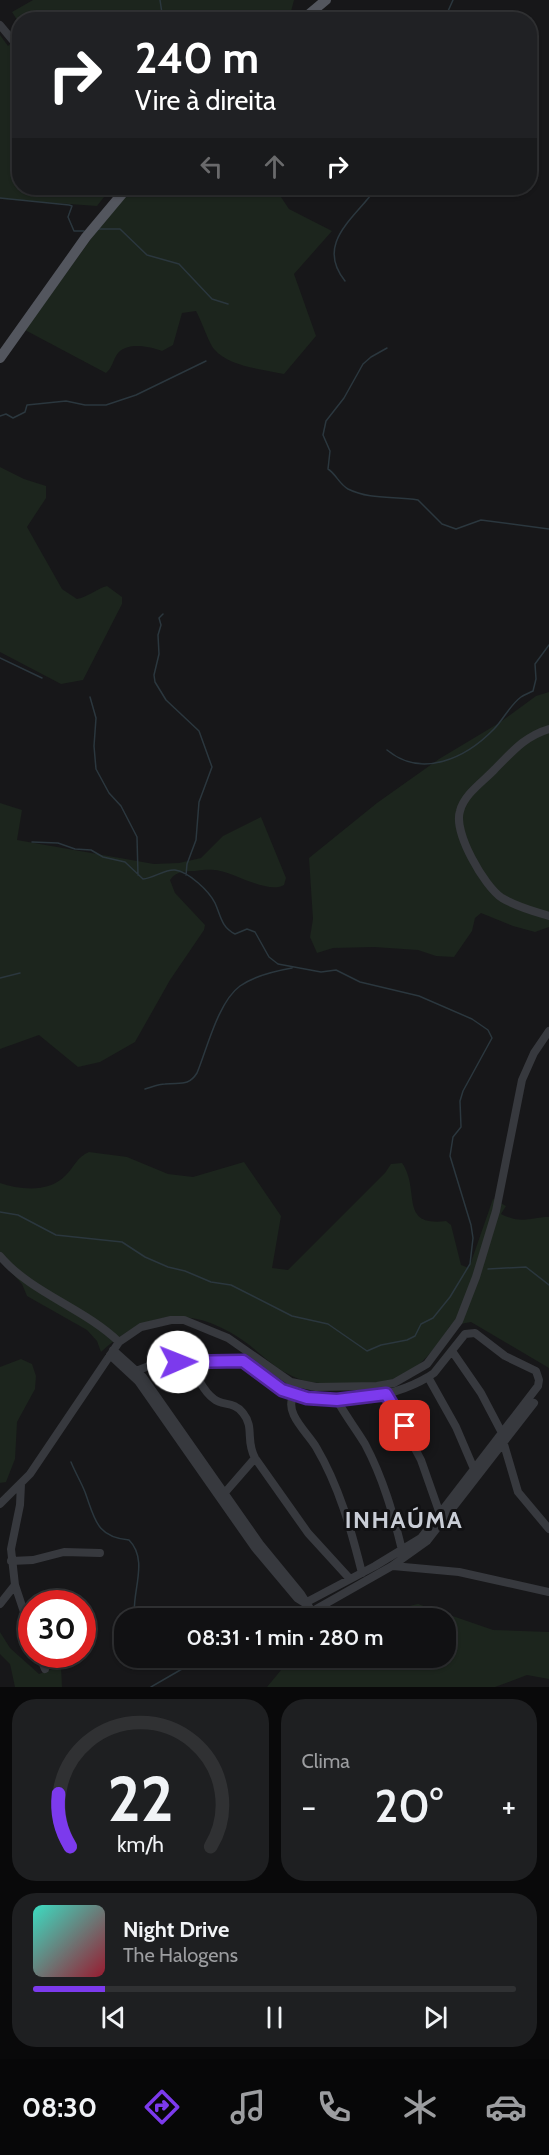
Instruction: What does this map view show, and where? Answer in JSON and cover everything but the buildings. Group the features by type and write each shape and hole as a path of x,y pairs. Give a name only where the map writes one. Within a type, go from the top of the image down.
{"main road":[{"path":"312,12 326,0"},
{"path":"0,358 86,237 121,195"}],"street":[{"path":"0,25 12,39"},
{"path":"549,729 520,743 465,798 459,811 462,838 499,897 519,907 549,916"},
{"path":"0,1504 21,1484 38,1463 114,1349 141,1328 171,1320 184,1320 228,1338 291,1382 327,1388 394,1383 427,1364 459,1321 476,1277 496,1211 522,1080 534,1053 549,1031"},
{"path":"0,1256 39,1288 104,1327 114,1349 134,1371 222,1496 301,1594 309,1608"},
{"path":"134,1371 156,1363 243,1361 277,1387 294,1395 337,1400 386,1394 428,1377 465,1334 473,1332 506,1356 534,1369 538,1374 538,1386 427,1541 325,1608"},
{"path":"452,1351 481,1393 503,1437 518,1492 549,1528"},
{"path":"192,1362 196,1374 213,1398 234,1405 245,1415 250,1430 249,1445 255,1458 308,1533 350,1579"},
{"path":"428,1377 456,1427 474,1469"},
{"path":"386,1394 413,1442 440,1514"},
{"path":"294,1395 290,1401 291,1410 312,1441 335,1485 350,1527 362,1573"},
{"path":"337,1400 364,1443 378,1472 390,1504 402,1550"},
{"path":"305,1603 421,1538 474,1469 534,1402"},
{"path":"222,1496 255,1458"},
{"path":"18,1594 11,1561 21,1505 21,1484"},
{"path":"11,1561 33,1560 63,1552 100,1553"},
{"path":"392,1566 459,1572 549,1592"},
{"path":"0,1604 15,1585"}],"shaded area":[{"path":"33,0 294,0 291,12 12,12"},
{"path":"0,35 8,46 12,42 12,195 106,195 97,206 0,199"},
{"path":"123,195 280,195 289,209 332,231 294,274 316,336 284,374 237,364 220,355 212,346 196,311 182,313 173,345 162,351 144,346 125,348 116,356 106,373 25,330"},
{"path":"0,467 24,479 46,486 46,498 27,527 62,589 77,599 107,586 122,597 122,604 83,680 61,684 0,652"},
{"path":"549,692 549,927 535,932 481,913 475,918 472,931 454,957 436,956 418,950 374,947 333,948 317,953 310,937 313,919 309,858 377,803 439,759 499,723 536,696"},
{"path":"0,803 22,810 17,840 154,864 179,863 201,858 223,836 261,817 286,878 284,885 270,887 214,870 185,871 172,877 170,880 175,893 205,925 204,930 170,980 135,1042 100,1062 78,1067 39,1035 0,1049"},
{"path":"89,1152 127,1157 168,1174 193,1177 244,1162 281,1216 272,1268 288,1270 385,1173 391,1164 402,1163 407,1173 416,1212 422,1218 431,1221 446,1221 451,1225 461,1265 469,1268 493,1199 506,1206 501,1214 515,1219 549,1217 549,1368 471,1322 450,1326 431,1352 415,1368 406,1375 382,1383 318,1383 299,1379 269,1362 228,1331 191,1318 173,1317 155,1320 119,1337 101,1352 97,1341 87,1330 27,1296 22,1284 0,1260 0,1183 26,1188 51,1185 66,1175 79,1159"},
{"path":"21,1359 32,1364 36,1376 35,1389 17,1422 15,1459 6,1482 0,1483 0,1367"},
{"path":"418,1604 430,1608 401,1608"},
{"path":"456,1617 493,1630 549,1632 549,1679 527,1675 495,1687 267,1687 283,1668 456,1668"},
{"path":"0,1632 10,1648 18,1655 18,1668 32,1668 39,1674 61,1668 62,1687 15,1687 10,1664 0,1654"}],"waterway":[{"path":"160,0 162,12"},
{"path":"448,12 453,0"},
{"path":"345,281 337,267 334,254 336,242 350,220 371,195"},
{"path":"0,198 72,206 68,217 74,231 84,231"},
{"path":"98,229 120,229 147,255 179,264 212,299 228,304"},
{"path":"387,348 363,364 344,398 326,421 323,435 330,451 328,469 345,487 356,492 418,500 442,524 456,529 481,520 549,529"},
{"path":"0,416 6,414 13,418 25,412 27,405 66,401 85,405 106,405 136,395 206,361"},
{"path":"163,614 159,618 161,625 158,635 159,654 154,675 155,682 166,700 199,731 212,767 199,802 196,840 187,864 186,875"},
{"path":"387,750 400,759 429,764 457,756 470,749 494,729 517,700 533,691 536,679 535,664 549,645"},
{"path":"0,658 42,678"},
{"path":"90,697 96,718 94,746 96,769 109,793 121,806 137,837 138,875"},
{"path":"0,1212 18,1215 56,1235 122,1242 145,1257 168,1267 185,1271 211,1282 231,1285 292,1316 328,1324 367,1351 381,1345 407,1340 415,1336 421,1324 433,1318 450,1297 470,1264 473,1238 471,1225 450,1156 453,1137 461,1127 460,1101 463,1091 492,1038 488,1030 472,1019 419,996 360,982 336,970 321,972 278,964 269,957 255,932 247,929 235,934 230,931 222,921 208,893 192,878 180,872 171,870 143,879 125,862 103,857 91,850 75,849 58,843 32,842"},
{"path":"145,1089 160,1084 183,1083 194,1077 219,1014 232,993 252,979 292,968"},
{"path":"0,978 20,973"},
{"path":"488,1269 526,1267 549,1285"},
{"path":"71,1462 98,1525 110,1535 129,1540 135,1548 139,1568 134,1608"},
{"path":"151,1687 182,1668"}],"district":[{"name":"INHAÚMA","path":"404,1519"}],"route":[{"path":"178,1362 243,1361 277,1387 300,1397 337,1400 386,1394 405,1426"}]}
